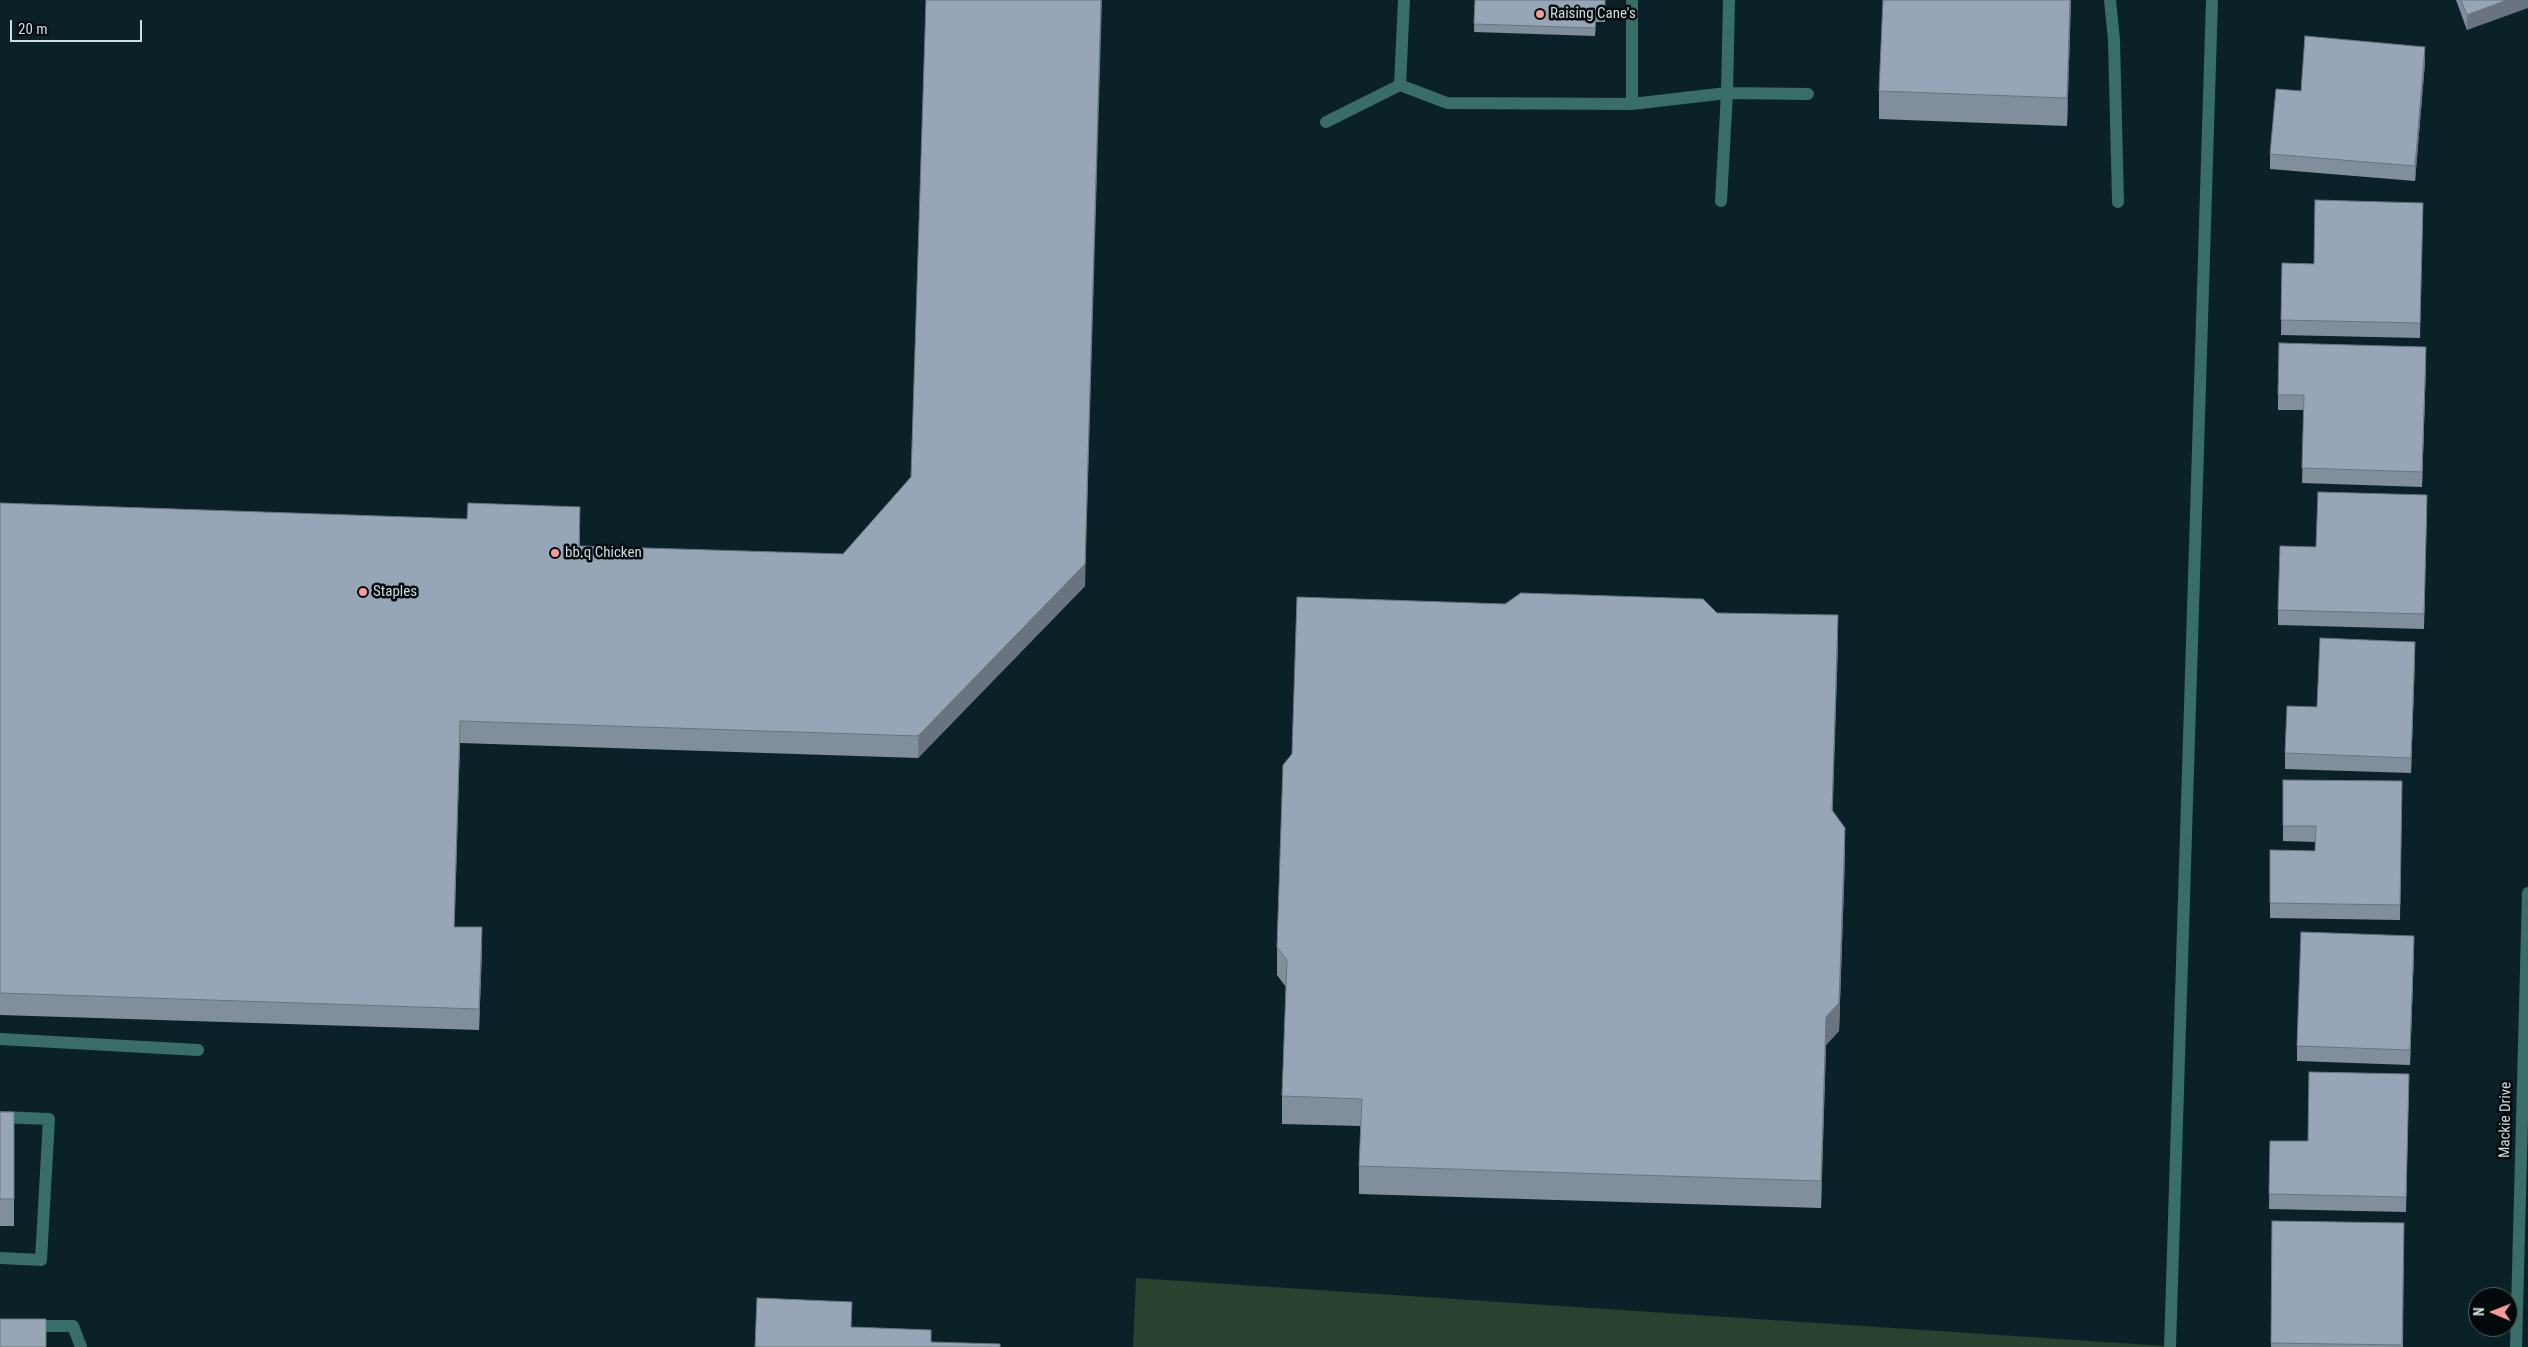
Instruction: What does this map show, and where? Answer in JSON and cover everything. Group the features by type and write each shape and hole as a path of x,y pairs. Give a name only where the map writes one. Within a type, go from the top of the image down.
{"street":[{"path":"1400,86 1404,0"},
{"path":"1632,0 1632,104"},
{"path":"1721,201 1727,93 1728,0"},
{"path":"2110,0 2114,40 2118,202"},
{"path":"2170,1347 2212,0"},
{"path":"1326,122 1400,86 1447,103 1632,104 1727,93 1808,94"},
{"name":"Mackie Drive","path":"2516,1347 2528,893"},
{"path":"0,1039 198,1050"},
{"path":"0,1116 49,1118 40,1260 0,1258"},
{"path":"0,1326 73,1326 81,1347"}],"green space":[{"path":"1136,1278 2166,1346 2166,1347 1133,1347"}],"building":[{"path":"926,0 1101,0 1085,564 918,736 460,721 454,927 482,927 479,1009 0,993 0,503 467,519 468,503 580,507 579,546 843,554 911,477"},
{"name":"Raising Cane's","path":"1475,0 1605,0 1605,14 1596,14 1595,28 1474,24"},
{"path":"1883,0 2070,0 2067,98 1879,91"},
{"path":"2461,0 2507,0 2467,15"},
{"path":"2305,36 2425,47 2415,166 2270,154 2276,89 2301,91"},
{"path":"2315,200 2423,203 2420,323 2281,320 2282,263 2314,264"},
{"path":"2279,343 2426,347 2422,472 2302,468 2304,395 2278,395"},
{"path":"2318,492 2427,495 2424,614 2278,610 2280,546 2316,547"},
{"path":"1521,593 1703,599 1717,613 1838,615 1832,810 1845,828 1839,1003 1826,1017 1821,1181 1359,1166 1362,1099 1282,1096 1287,960 1277,947 1283,765 1292,754 1297,597 1505,604"},
{"path":"2320,638 2415,642 2411,758 2285,753 2287,706 2317,707"},
{"path":"2283,780 2402,781 2400,905 2270,903 2270,850 2315,851 2316,826 2283,826"},
{"path":"2301,932 2414,936 2410,1050 2297,1046"},
{"path":"2309,1072 2409,1074 2406,1197 2269,1194 2270,1141 2308,1141"},
{"path":"0,1112 14,1112 14,1199 0,1199"},
{"path":"2272,1221 2404,1223 2402,1345 2271,1343"},
{"path":"757,1298 852,1302 851,1327 931,1330 931,1342 1000,1344 1000,1347 755,1347"},
{"path":"0,1319 46,1319 46,1347 0,1347"}],"place":[{"name":"Raising Cane's","path":"1540,14"},
{"name":"bb.q Chicken","path":"555,553"},
{"name":"Staples","path":"363,592"}]}
